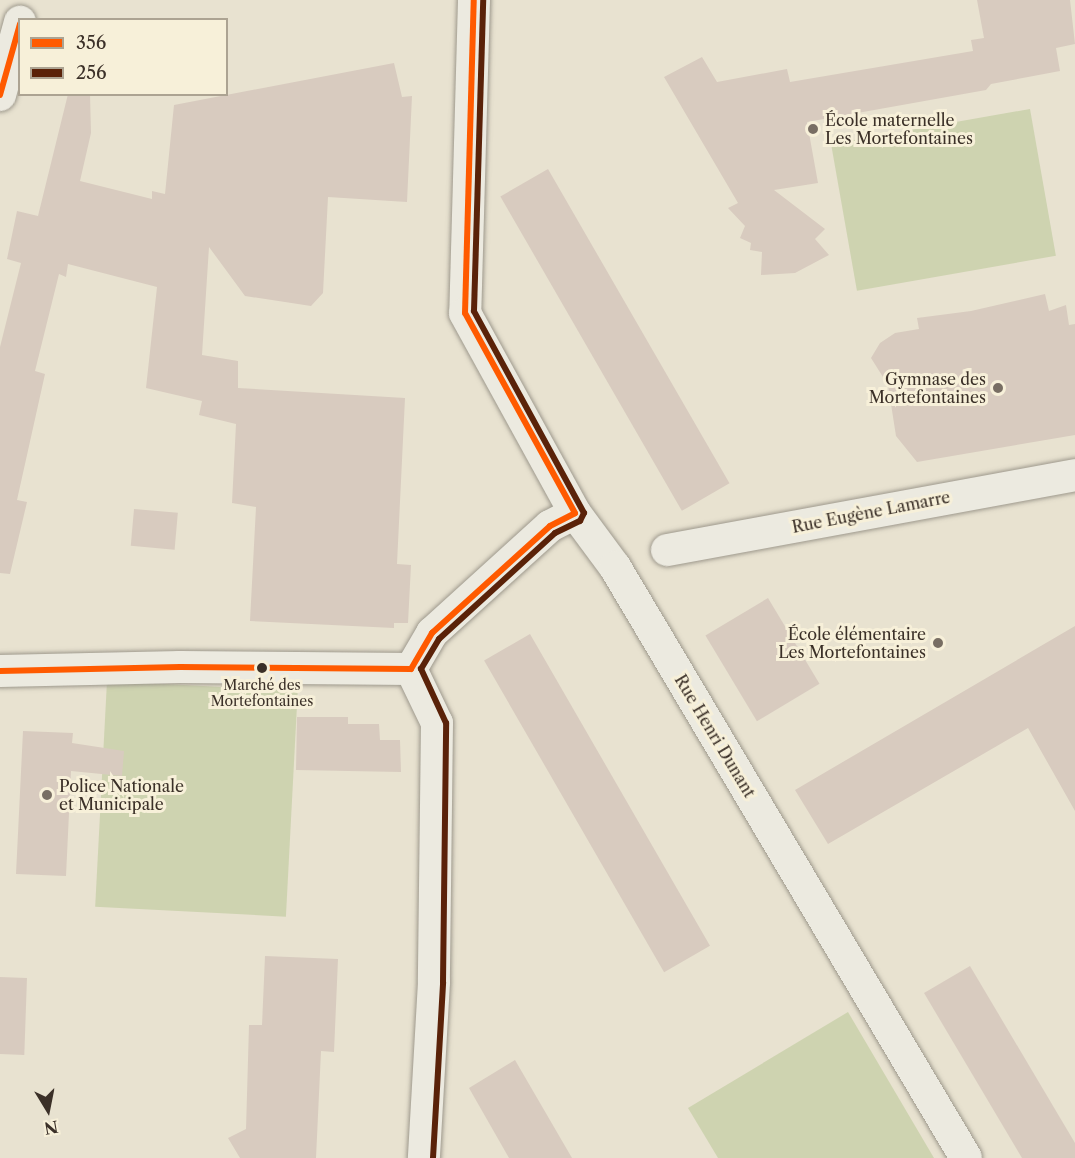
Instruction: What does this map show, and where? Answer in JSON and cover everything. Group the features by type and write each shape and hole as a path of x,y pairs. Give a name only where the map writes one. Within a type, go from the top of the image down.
{"street":[{"path":"21,18 25,0"},
{"name":"Rue Henri Dunant","path":"474,0 465,313 575,513 615,567 966,1158"},
{"path":"0,95 18,28"},
{"name":"Rue Eugène Lamarre","path":"668,550 1075,475"},
{"path":"411,669 432,633 550,526 575,513"},
{"path":"0,671 180,667 411,669"},
{"path":"411,669 437,723 434,982 424,1158"}],"green space":[{"path":"1030,109 1056,256 857,291 831,144"},
{"path":"107,681 298,691 286,917 95,907"},
{"path":"848,1012 934,1158 718,1158 688,1108"}],"building":[{"path":"977,0 1070,0 1075,44 1056,48 1060,71 991,84 986,90 807,122 818,183 774,190 825,229 815,239 829,255 795,273 761,275 762,252 750,250 751,243 740,238 745,226 728,208 738,203 664,77 702,57 717,82 787,69 790,82 973,51 971,40 984,38"},
{"path":"394,63 402,97 412,96 407,202 328,197 323,293 311,306 245,296 209,247 202,355 238,361 238,388 405,398 397,564 411,565 408,623 394,623 394,628 250,621 256,507 232,503 236,424 199,415 202,401 146,388 157,287 68,264 66,277 59,274 35,371 45,374 17,500 27,502 10,574 0,573 0,347 21,263 7,259 17,211 38,216 68,96 90,96 91,133 80,181 152,199 152,191 165,194 174,105"},
{"path":"548,169 730,483 682,511 500,196"},
{"path":"1045,294 1049,311 1066,305 1069,325 1075,324 1075,435 917,462 896,436 888,385 871,358 880,343 895,333 919,329 917,318 971,311"},
{"path":"134,509 178,513 175,550 131,546"},
{"path":"768,598 820,684 757,721 705,636"},
{"path":"1075,626 1075,811 1028,728 828,844 795,790"},
{"path":"530,634 710,946 664,972 484,660"},
{"path":"297,717 348,717 348,724 379,724 380,740 400,740 401,772 296,770"},
{"path":"23,731 73,733 72,743 124,751 122,776 71,771 66,876 16,874"},
{"path":"265,956 338,959 334,1052 321,1051 316,1158 240,1158 228,1138 246,1129 249,1025 262,1025"},
{"path":"970,966 1075,1143 1075,1158 1022,1158 924,993"},
{"path":"0,977 27,978 24,1055 0,1054"},
{"path":"515,1060 572,1158 509,1158 469,1088"}],"transit line":[{"name":"356","path":"411,669 432,633 550,526 575,513 465,313 474,0"},
{"name":"256","path":"433,1158 443,982 446,723 421,669 439,639 555,533 580,521 584,513 474,311 483,0"},
{"name":"356","path":"0,95 18,31"},
{"name":"356","path":"0,671 180,667 411,669"}],"place":[{"name":"École maternelle Les Mortefontaines","path":"813,129"},
{"name":"Gymnase des Mortefontaines","path":"998,388"},
{"name":"École élémentaire Les Mortefontaines","path":"938,643"},
{"name":"Marché des Mortefontaines","path":"262,668"},
{"name":"Police Nationale et Municipale","path":"47,795"}]}
